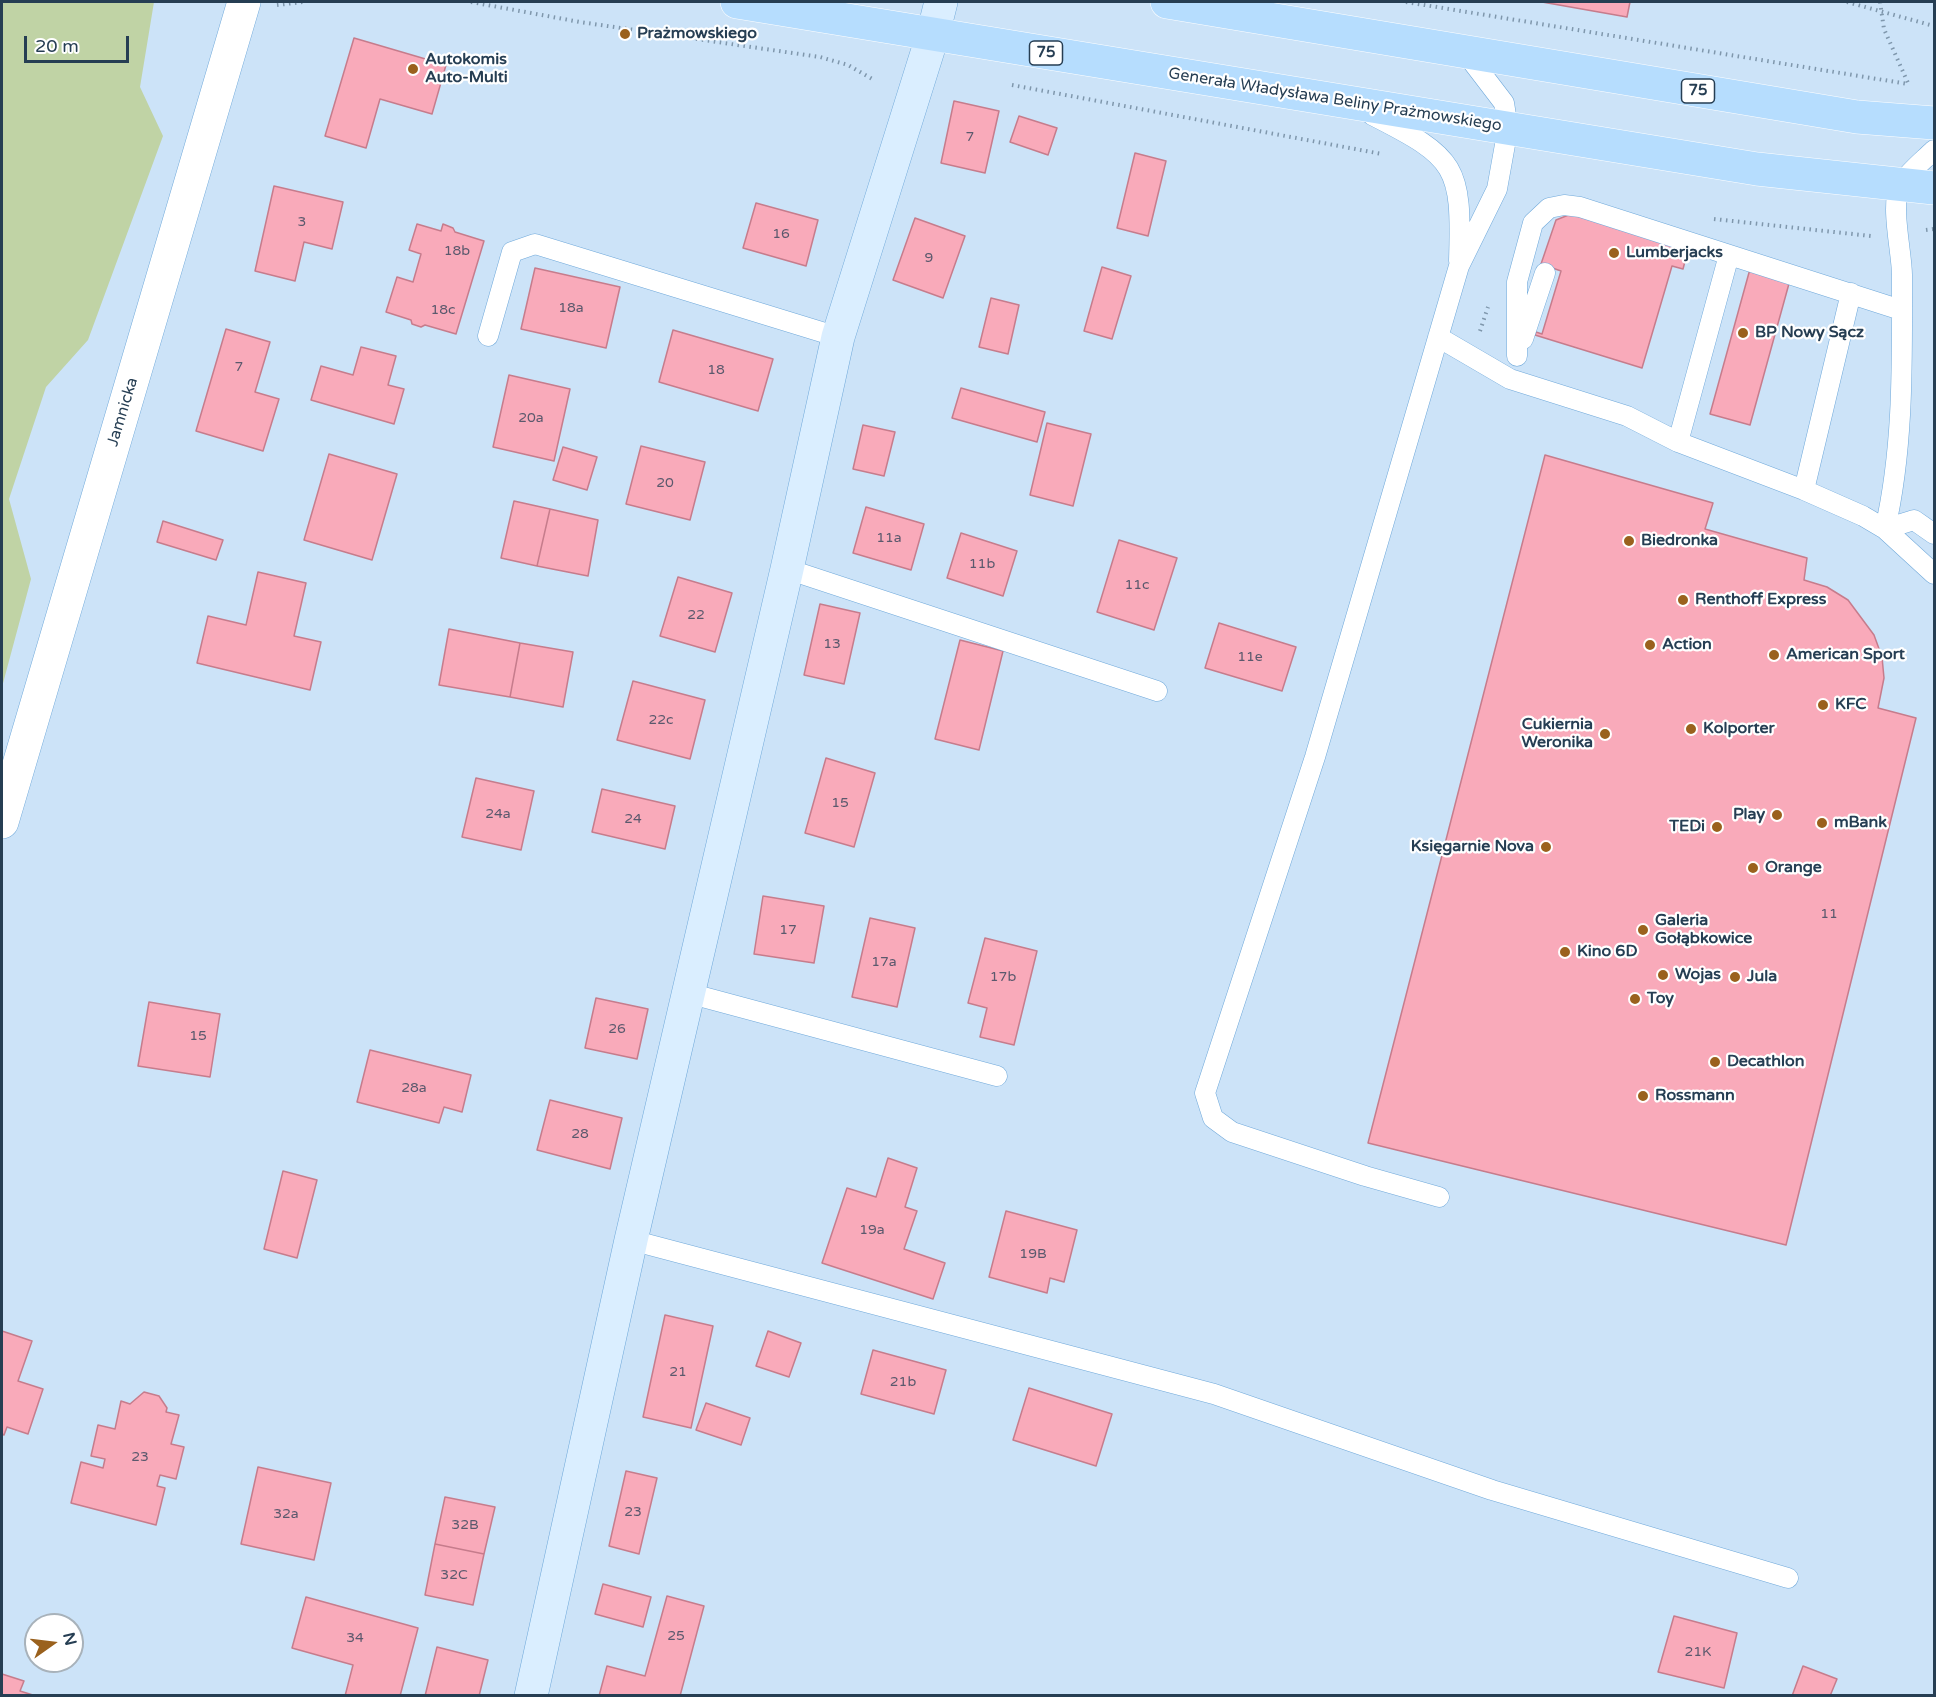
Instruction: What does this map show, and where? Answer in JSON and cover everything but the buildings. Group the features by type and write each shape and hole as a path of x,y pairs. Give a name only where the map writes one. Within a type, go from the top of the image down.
{"main road":[{"name":"Generała Władysława Beliny Prażmowskiego","path":"737,2 1756,169 1899,186 1935,188"},
{"name":"75","path":"1167,2 1857,117 1935,123"}],"street":[{"name":"Jamnicka","path":"2,822 257,2"},
{"path":"531,1695 631,1240 787,569 838,338 941,2"}],"lane":[{"path":"1439,1197 1365,1176 1232,1132 1213,1118 1205,1093 1315,757 1459,266 1497,189 1508,128 1504,103 1463,50"},
{"path":"1343,100 1423,141 1443,159 1456,184 1459,200 1459,266"},
{"path":"1886,529 1895,487 1901,405 1899,234 1895,226 1899,186 1935,150"},
{"path":"1517,356 1518,274 1533,223 1549,208 1564,205 1580,207 1901,310"},
{"path":"488,336 512,252 535,244 838,338"},
{"path":"1678,442 1729,255"},
{"path":"1510,379 1545,273"},
{"path":"1804,490 1851,293"},
{"path":"1438,337 1510,379 1627,416 1678,442 1804,490 1863,516 1886,529 1935,574"},
{"path":"1886,529 1914,520 1935,534"},
{"path":"787,569 1157,691"},
{"path":"688,993 997,1076"},
{"path":"631,1240 1214,1394 1492,1490 1788,1578"}],"path":[{"path":"257,2 278,5 303,2"},
{"path":"471,2 580,21 820,57 848,65 874,80"},
{"path":"1406,2 1917,85"},
{"path":"1847,2 1935,26"},
{"path":"1880,2 1884,29 1908,84"},
{"path":"1002,83 1390,156"},
{"path":"1702,217 1860,236 1935,229"}],"green space":[{"path":"2,2 154,2 140,87 163,136 88,340 46,387 9,499 31,579 2,687"}],"place":[{"name":"Prażmowskiego","path":"625,34"},
{"name":"Autokomis Auto-Multi","path":"413,69"},
{"name":"Lumberjacks","path":"1614,253"},
{"name":"BP Nowy Sącz","path":"1743,333"},
{"name":"Biedronka","path":"1629,541"},
{"name":"Renthoff Express","path":"1683,600"},
{"name":"Action","path":"1650,645"},
{"name":"American Sport","path":"1774,655"},
{"name":"KFC","path":"1823,705"},
{"name":"Kolporter","path":"1691,729"},
{"name":"Cukiernia Weronika","path":"1605,734"},
{"name":"Play","path":"1777,815"},
{"name":"mBank","path":"1822,823"},
{"name":"TEDi","path":"1717,827"},
{"name":"Księgarnie Nova","path":"1546,847"},
{"name":"Orange","path":"1753,868"},
{"name":"Galeria Gołąbkowice","path":"1643,930"},
{"name":"Kino 6D","path":"1565,952"},
{"name":"Wojas","path":"1663,975"},
{"name":"Jula","path":"1735,977"},
{"name":"Toy","path":"1635,999"},
{"name":"Decathlon","path":"1715,1062"},
{"name":"Rossmann","path":"1643,1096"}]}
